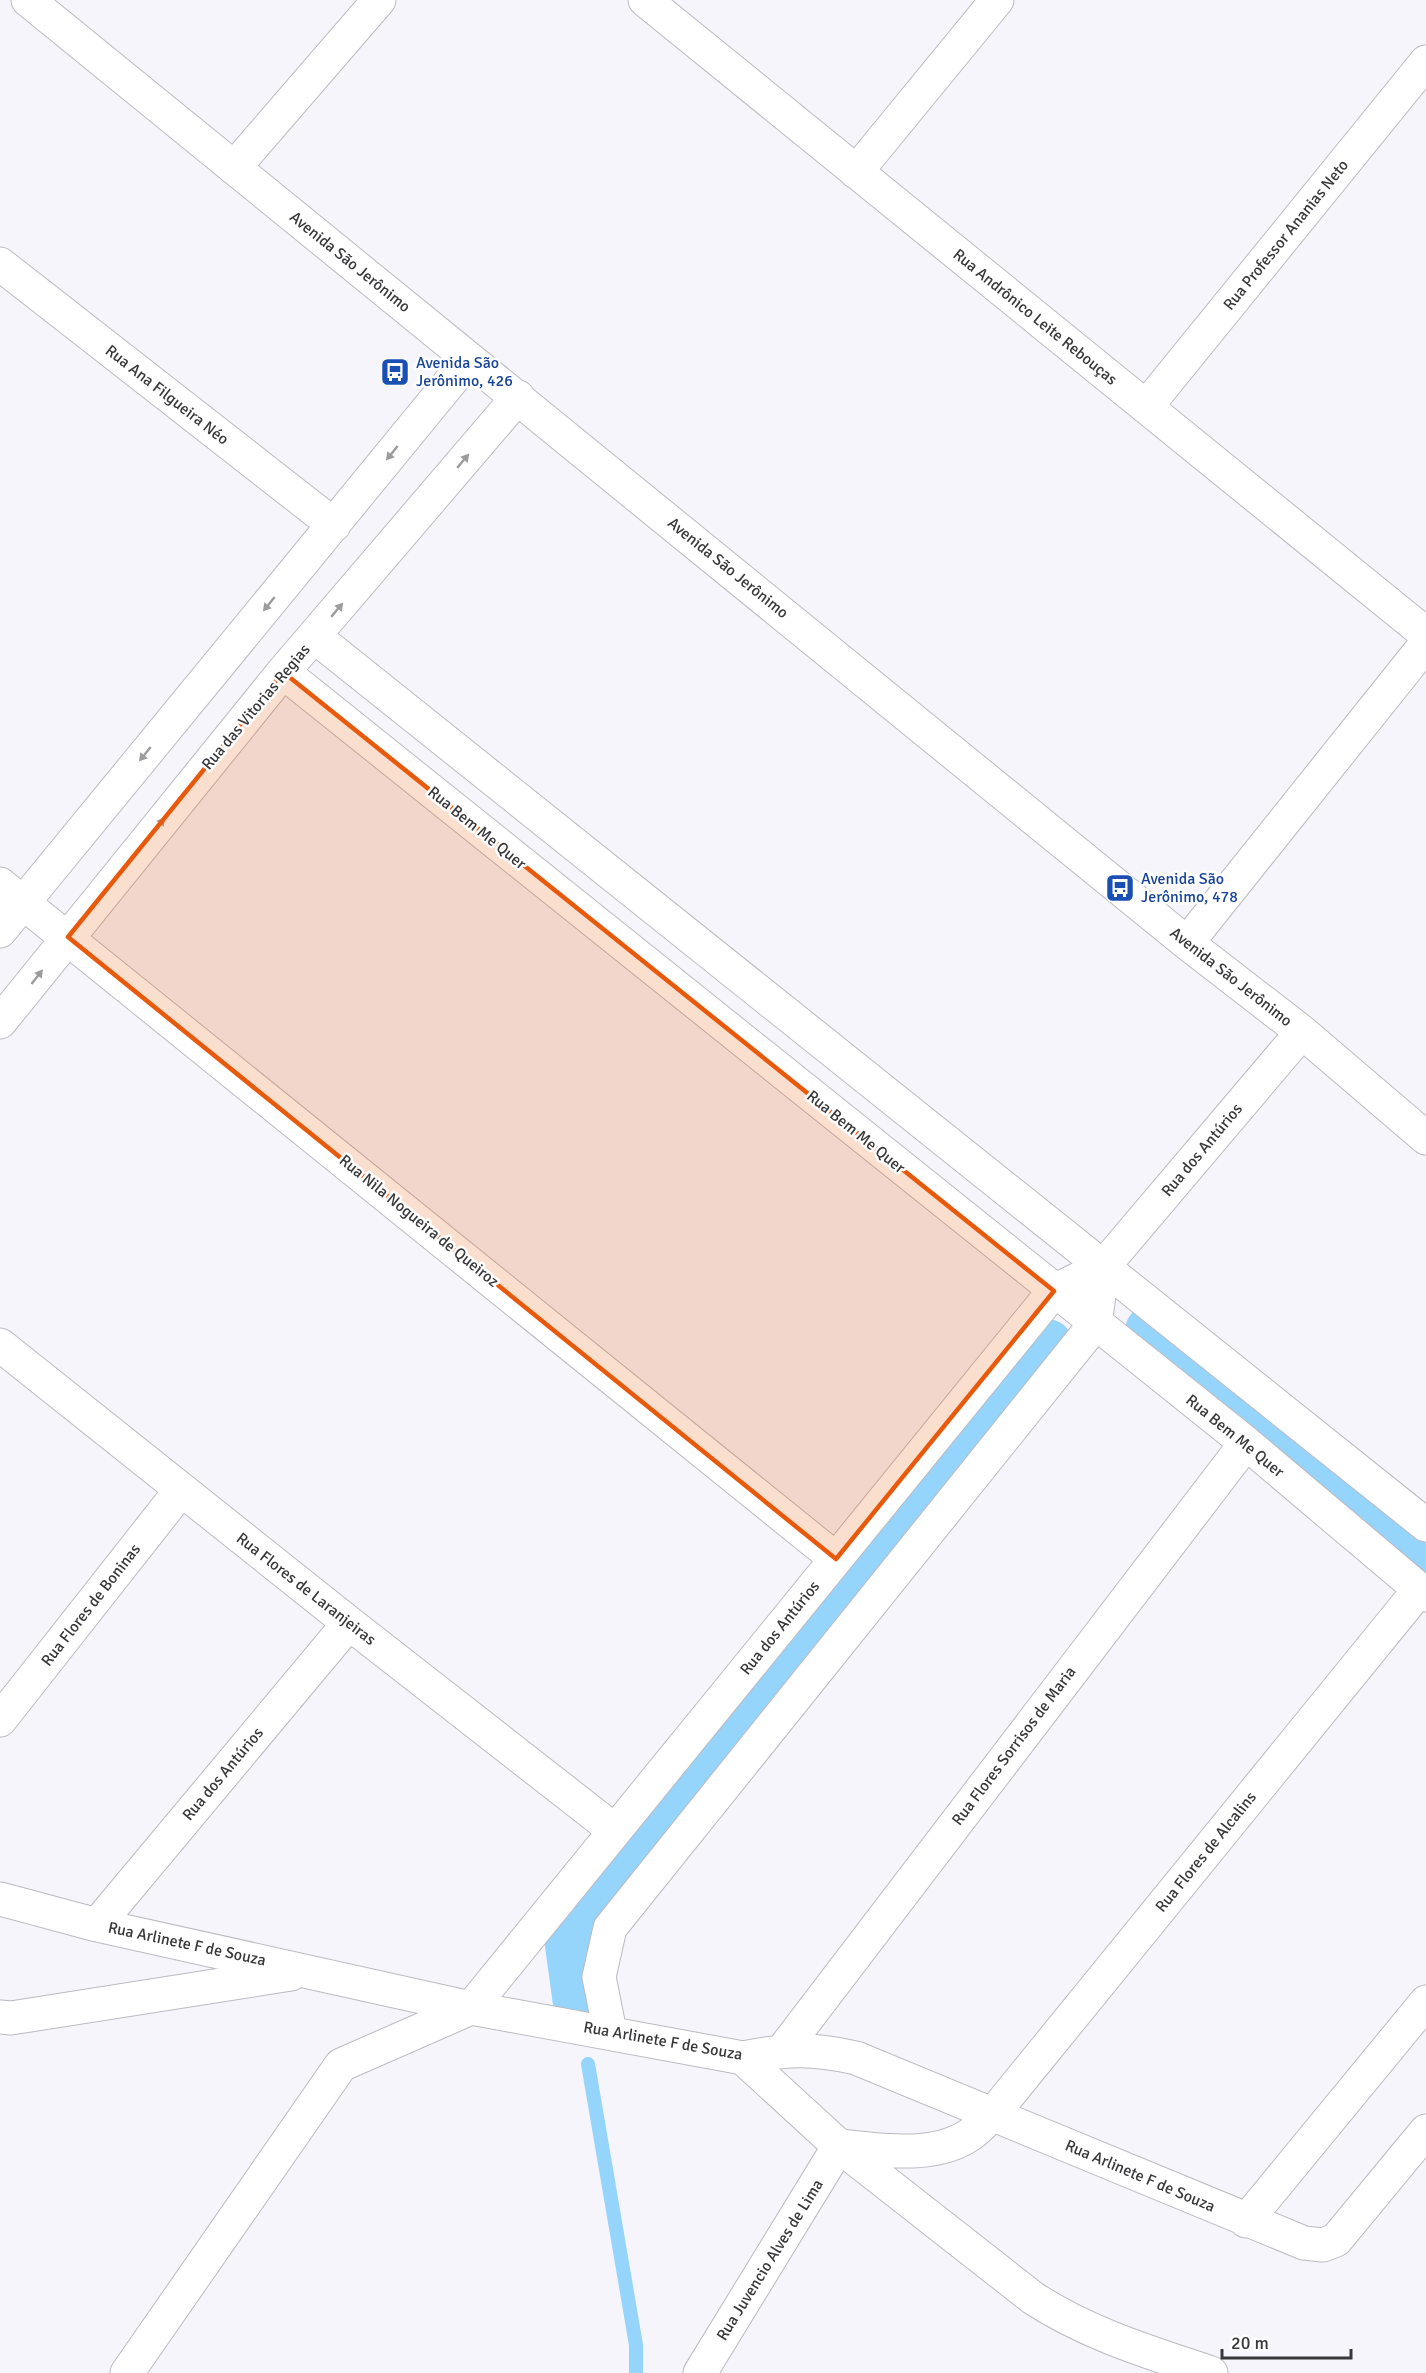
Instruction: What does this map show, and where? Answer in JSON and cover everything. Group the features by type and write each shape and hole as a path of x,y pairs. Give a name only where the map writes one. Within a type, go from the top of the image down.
{"street":[{"name":"Avenida São Jerônimo","path":"28,0 1187,943 1302,1032 1426,1138"},
{"path":"234,168 379,0"},
{"name":"Rua Andrônico Leite Rebouças","path":"645,0 1426,634"},
{"path":"856,172 997,0"},
{"name":"Rua Professor Ananias Neto","path":"1146,407 1426,62"},
{"name":"Rua Ana Filgueira Néo","path":"0,264 334,525"},
{"path":"0,931 11,893 334,525 469,359"},
{"name":"Rua das Vitorias Regias","path":"0,1022 283,672 518,397"},
{"path":"314,636 1426,1525"},
{"path":"1187,943 1426,644"},
{"name":"Rua Bem Me Quer","path":"283,672 1246,1443 1423,1592"},
{"name":"Rua Nila Nogueira de Queiroz","path":"11,893 836,1559"},
{"name":"Rua dos Antúrios","path":"471,2008 1054,1291 1103,1267 1302,1032"},
{"path":"610,2032 599,1977 610,1928 1095,1323 1103,1267"},
{"name":"Rua Flores de Laranjeiras","path":"2,1351 614,1830"},
{"name":"Rua Flores Sorrisos de Maria","path":"783,2050 1246,1443"},
{"name":"Rua Flores de Boninas","path":"0,1720 181,1490"},
{"name":"Rua Flores de Alcalins","path":"839,2146 890,2151 935,2149 968,2137 993,2114 1423,1592"},
{"name":"Rua dos Antúrios","path":"97,1925 349,1623"},
{"name":"Rua Arlinete F de Souza","path":"0,1899 97,1925 471,2008 743,2058 783,2050 823,2051 856,2058 1246,2221 1304,2243 1323,2245 1336,2240 1426,2131"},
{"path":"0,2017 11,2018 311,1971"},
{"path":"1246,2221 1426,2002"},
{"path":"127,2373 341,2065 471,2008"},
{"path":"743,2058 839,2146 1033,2298 1066,2320 1100,2336 1211,2373"},
{"name":"Rua Juvencio Alves de Lima","path":"700,2373 839,2146"}],"highlighted area":[{"path":"283,672 1054,1291 836,1559 68,937"}],"waterway":[{"path":"1148,1329 1426,1551"},
{"path":"575,2000 566,1934 1049,1342"},
{"path":"588,2064 636,2345 636,2373"}],"place":[{"name":"Avenida São Jerônimo, 426","path":"395,372"},
{"name":"Avenida São Jerônimo, 478","path":"1120,888"}]}
